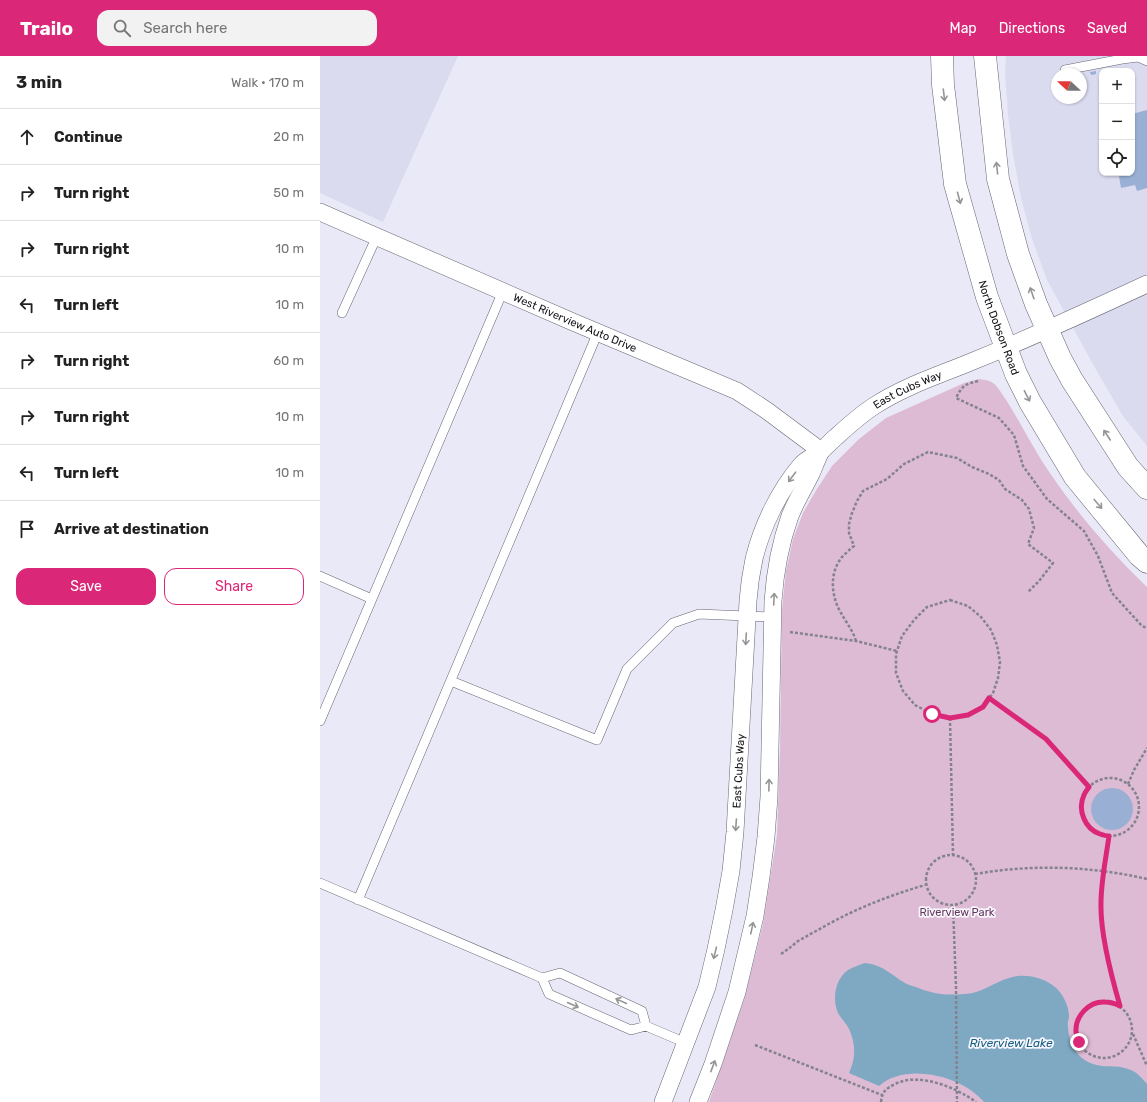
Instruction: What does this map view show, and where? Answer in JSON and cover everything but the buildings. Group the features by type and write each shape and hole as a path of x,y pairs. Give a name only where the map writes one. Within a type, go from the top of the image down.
{"main road":[{"name":"North Dobson Road","path":"942,56 943,85 955,184 987,297 1016,374 1030,402 1075,477 1139,555 1147,562"},
{"path":"985,56 998,179 1018,254 1036,304 1060,358 1072,380 1128,468 1147,488"}],"street":[{"name":"West Riverview Auto Drive","path":"320,212 737,391 766,410 821,451"},
{"name":"East Cubs Way","path":"663,1102 707,987 723,918 731,871 735,832 750,580 754,558 768,518 778,499 802,464 821,451 836,436 868,410 898,392 1006,347 1147,284"},
{"name":"East Cubs Way","path":"698,1102 716,1057 737,992 755,916 761,877 769,797 773,617 778,557 791,515 821,451"}],"lane":[{"path":"1075,68 1138,57 1147,61"},
{"path":"342,313 377,236"},
{"path":"320,721 503,290"},
{"path":"358,900 598,332"},
{"path":"320,576 372,599"},
{"path":"451,681 597,740 627,669 673,623 699,614 773,617"},
{"path":"320,884 542,978 560,973 642,1011 646,1026"},
{"path":"542,978 549,994 631,1030 646,1026 686,1043"}],"path":[{"path":"978,382 968,383 962,388 956,398 999,418 1014,435 1023,466 1047,498 1084,531 1098,556 1112,593 1142,626 1147,628"},
{"path":"856,641 855,636 840,611 834,594 833,581 836,569 842,557 854,546 849,533 849,524 852,513 863,491 887,479 904,464 928,452 957,458 972,468 994,477 999,480 1005,489 1022,500 1029,509 1034,528 1028,544 1053,563 1028,592"},
{"path":"950,600 968,606 981,617 991,630 997,645 1000,662 998,678 993,693 983,707 968,715 950,718 932,714 915,705 903,691 896,673 897,651 902,636 914,620 927,607 950,600"},
{"path":"787,632 856,641 897,651"},
{"path":"989,698 1046,739 1089,787"},
{"path":"950,718 953,855"},
{"path":"1128,784 1134,770 1147,748"},
{"path":"1108,778 1121,780 1128,784 1138,799 1140,808 1138,817 1133,825 1118,835 1109,836 1092,830 1086,823 1082,814 1081,804 1089,787 1096,782 1108,778"},
{"path":"1109,836 1103,871 1101,904 1102,924 1113,981 1120,1006 1129,1016 1132,1024 1132,1033 1130,1042 1124,1050 1117,1055 1108,1058 1091,1054 1084,1049 1079,1042 1076,1032 1077,1022 1081,1014 1088,1007 1096,1003 1106,1002 1120,1006"},
{"path":"950,854 966,860 972,866 975,874 976,883 974,891 969,898 961,903 953,906 938,903 928,892 925,876 928,868 941,856 950,854"},
{"path":"975,874 1022,868 1050,868 1103,871 1147,879"},
{"path":"780,954 800,940 850,913 877,901 926,885"},
{"path":"953,906 956,987 957,1102"},
{"path":"1132,1033 1147,1066"},
{"path":"755,1045 882,1095"},
{"path":"881,1102 882,1095 887,1088 901,1081 909,1080 928,1081 957,1089 976,1102"}],"shaded area":[{"path":"320,56 458,56 383,222 320,193"},
{"path":"1006,56 1147,56 1147,446 1123,416 1047,280 1032,239 1021,198 1008,115 1005,72"}],"green space":[{"name":"Riverview Park","path":"979,379 990,381 998,388 1045,465 1074,506 1121,561 1147,587 1147,1102 709,1102 744,1000 763,924 777,835 782,609 786,571 793,539 803,513 832,466 859,439 886,418 964,383"}],"water":[{"name":"Riverview Lake","path":"865,963 882,968 908,984 927,991 951,995 976,992 1003,980 1015,977 1027,976 1039,978 1055,987 1065,1000 1069,1012 1069,1035 1074,1048 1079,1055 1088,1062 1100,1066 1122,1067 1136,1073 1147,1084 1147,1102 984,1102 975,1093 964,1086 937,1076 927,1074 906,1074 887,1080 879,1086 849,1073 854,1059 854,1044 850,1031 836,1008 835,996 840,979 844,974 848,970"}],"route":[{"path":"932,714 950,718 968,715 983,707 989,698 1046,739 1089,787 1081,804 1082,814 1086,823 1092,830 1109,836 1103,871 1101,904 1102,924 1109,964 1120,1006 1106,1002 1096,1003 1088,1007 1081,1014 1077,1022 1076,1032 1079,1042"}]}
